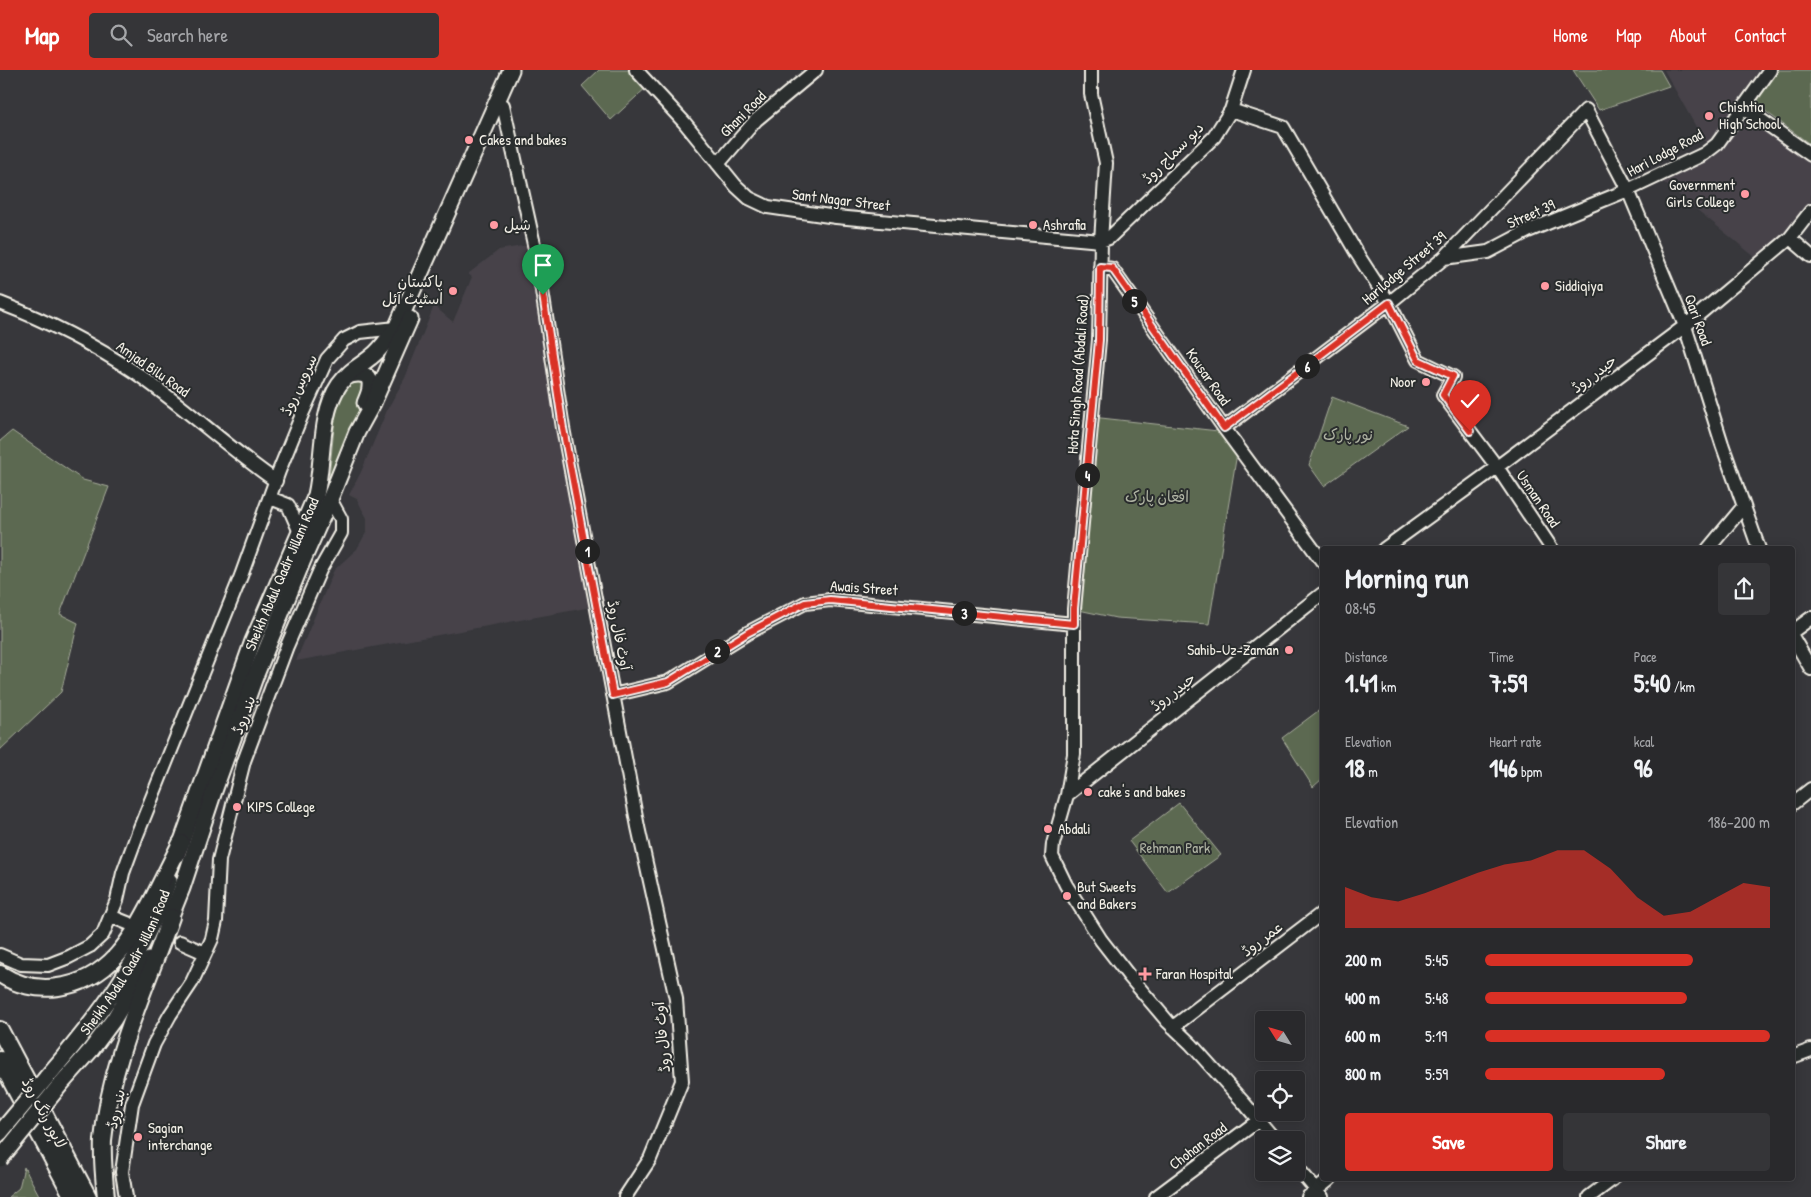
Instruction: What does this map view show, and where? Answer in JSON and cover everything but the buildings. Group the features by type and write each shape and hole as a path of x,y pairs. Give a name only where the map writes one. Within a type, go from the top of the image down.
{"highway":[{"path":"0,974 26,985 48,988 70,986 90,977 109,965 123,951 133,936 181,842"},
{"path":"106,1197 103,1139 113,1082 129,1030 171,917"},
{"name":"لاہور رنگ روڈ","path":"0,1030 88,1197"},
{"name":"لاہور رنگ روڈ","path":"0,1060 73,1197"},
{"path":"0,1082 19,1096"},
{"path":"45,1143 62,1197"}],"main road":[{"name":"Sheikh Abdul Qadir Jillani Road","path":"0,1159 91,1050 114,1019 138,980 171,917 256,677 302,560 330,500 357,432 382,386 500,103 510,70"},
{"name":"Sheikh Abdul Qadir Jillani Road","path":"0,1133 87,1030 108,1002 147,936 161,902 253,641 299,530 316,495 320,479 328,412 337,388 351,370 372,357 396,328 500,103 518,70"},
{"name":"Sant Nagar Street","path":"636,70 736,186 749,198 768,207 836,217 1101,241"},
{"name":"Ghani Road","path":"718,164 756,120 816,70"},
{"name":"Hota Singh Road (Abdali Road)","path":"1091,70 1091,94 1106,163 1101,241 1099,340 1074,609 1074,754 1067,796 1052,844 1052,856 1066,885 1101,940 1129,976 1173,1027 1191,1044 1255,1116"},
{"name":"دیو سماج روڈ","path":"1101,241 1109,238 1214,137 1231,110 1244,70"},
{"name":"Hari Lodge Road","path":"1628,190 1704,154 1717,144 1770,70"},
{"name":"آوٹ فال روڈ","path":"500,103 537,258 563,428 613,695 638,828 676,999 682,1081 650,1159 626,1197"},
{"path":"1744,108 1811,155"},
{"path":"1231,110 1283,127 1356,252 1389,303"},
{"name":"Qari Road","path":"1586,110 1628,190 1685,326 1743,507 1758,546"},
{"name":"Harilodge Street 39","path":"1224,428 1389,303 1444,258 1586,110"},
{"name":"Street 39","path":"1444,258 1488,252 1528,231 1628,190"},
{"name":"حیدر روڈ","path":"1388,546 1685,326 1790,238 1811,211"},
{"path":"1790,238 1811,256"},
{"name":"Kousar Road","path":"1100,267 1112,268 1224,428 1320,558"},
{"name":"Amjad Bilu Road","path":"0,303 64,331 137,374 276,481"},
{"name":"Usman Road","path":"1389,303 1418,360 1453,376 1443,395 1497,467 1550,546"},
{"name":"سروس روڈ","path":"270,498 303,412 327,359 344,340 360,332 396,328"},
{"path":"346,377 357,373 365,375 369,380 370,387 357,432"},
{"path":"0,955 21,964 48,965 70,957 90,946 103,934 117,900 125,866 241,576 270,498 288,505 299,530"},
{"name":"بند روڈ","path":"126,1197 122,1172 132,1104 154,1044 170,1015 192,982 212,939 216,921 219,860 244,761 287,646 320,570 341,533 341,519 330,500"},
{"path":"1710,546 1743,507"},
{"name":"حیدر روڈ","path":"1067,796 1320,596"},
{"name":"Awais Street","path":"613,695 668,682 749,632 805,603 830,600 1074,624"},
{"path":"1795,630 1811,618"},
{"path":"1795,641 1811,669"},
{"path":"1795,802 1811,789"},
{"name":"عمر روڈ","path":"1173,1027 1320,915"},
{"path":"110,916 130,924"},
{"path":"180,942 205,953"},
{"path":"1795,1056 1811,1050"},
{"name":"Chohan Road","path":"1156,1197 1258,1121"},
{"path":"1305,1179 1316,1195 1328,1181"},
{"path":"1589,1197 1610,1181"}],"shaded area":[{"name":"Chishtia High School","path":"1664,70 1759,70 1711,142 1707,143 1704,141"},
{"name":"Government Girls College","path":"1748,119 1811,158 1811,211 1761,262 1657,177 1704,154"},
{"path":"534,244 597,606 296,661 334,570 357,549 367,531 367,518 357,499 349,495 361,472 388,408 405,378 434,306 453,322 472,277 468,274 499,250"}],"green space":[{"path":"599,70 636,70 649,85 611,120 582,86"},
{"path":"1573,70 1660,70 1669,86 1599,110"},
{"path":"1777,70 1811,70 1811,145 1753,102"},
{"path":"354,379 366,384 363,399 352,432 318,513 329,478 335,418 342,392"},
{"name":"نور پارک","path":"1332,397 1408,426 1324,486 1309,465"},
{"name":"افغان پارک","path":"1092,417 1227,432 1238,447 1209,624 1116,618 1074,609"},
{"path":"12,431 83,480 109,487 60,614 78,623 61,692 0,750 0,441"},
{"path":"1320,710 1320,781 1313,787 1282,738"},
{"name":"Rehman Park","path":"1179,803 1221,855 1168,893 1129,841"},
{"path":"24,1167 40,1197 8,1197 19,1188"}],"place":[{"name":"Chishtia High School","path":"1709,116"},
{"name":"Cakes and bakes","path":"469,140"},
{"name":"Government Girls College","path":"1745,194"},
{"name":"شیل","path":"494,225"},
{"name":"Ashrafia","path":"1033,225"},
{"name":"Siddiqiya","path":"1545,286"},
{"name":"پاکستان اسٹیٹ آئل","path":"453,291"},
{"name":"Noor","path":"1426,382"},
{"name":"Sahib-Uz-Zaman","path":"1289,650"},
{"name":"cake's and bakes","path":"1088,792"},
{"name":"KIPS College","path":"237,807"},
{"name":"Abdali","path":"1048,829"},
{"name":"But Sweets and Bakers","path":"1067,896"},
{"name":"Faran Hospital","path":"1145,974"},
{"name":"Sagian interchange","path":"138,1137"}],"route":[{"path":"543,295 563,428 613,695 668,682 749,632 805,603 830,600 1074,624 1099,340 1100,267 1112,268 1224,428 1389,303 1418,360 1453,376 1443,395 1470,431"}]}
